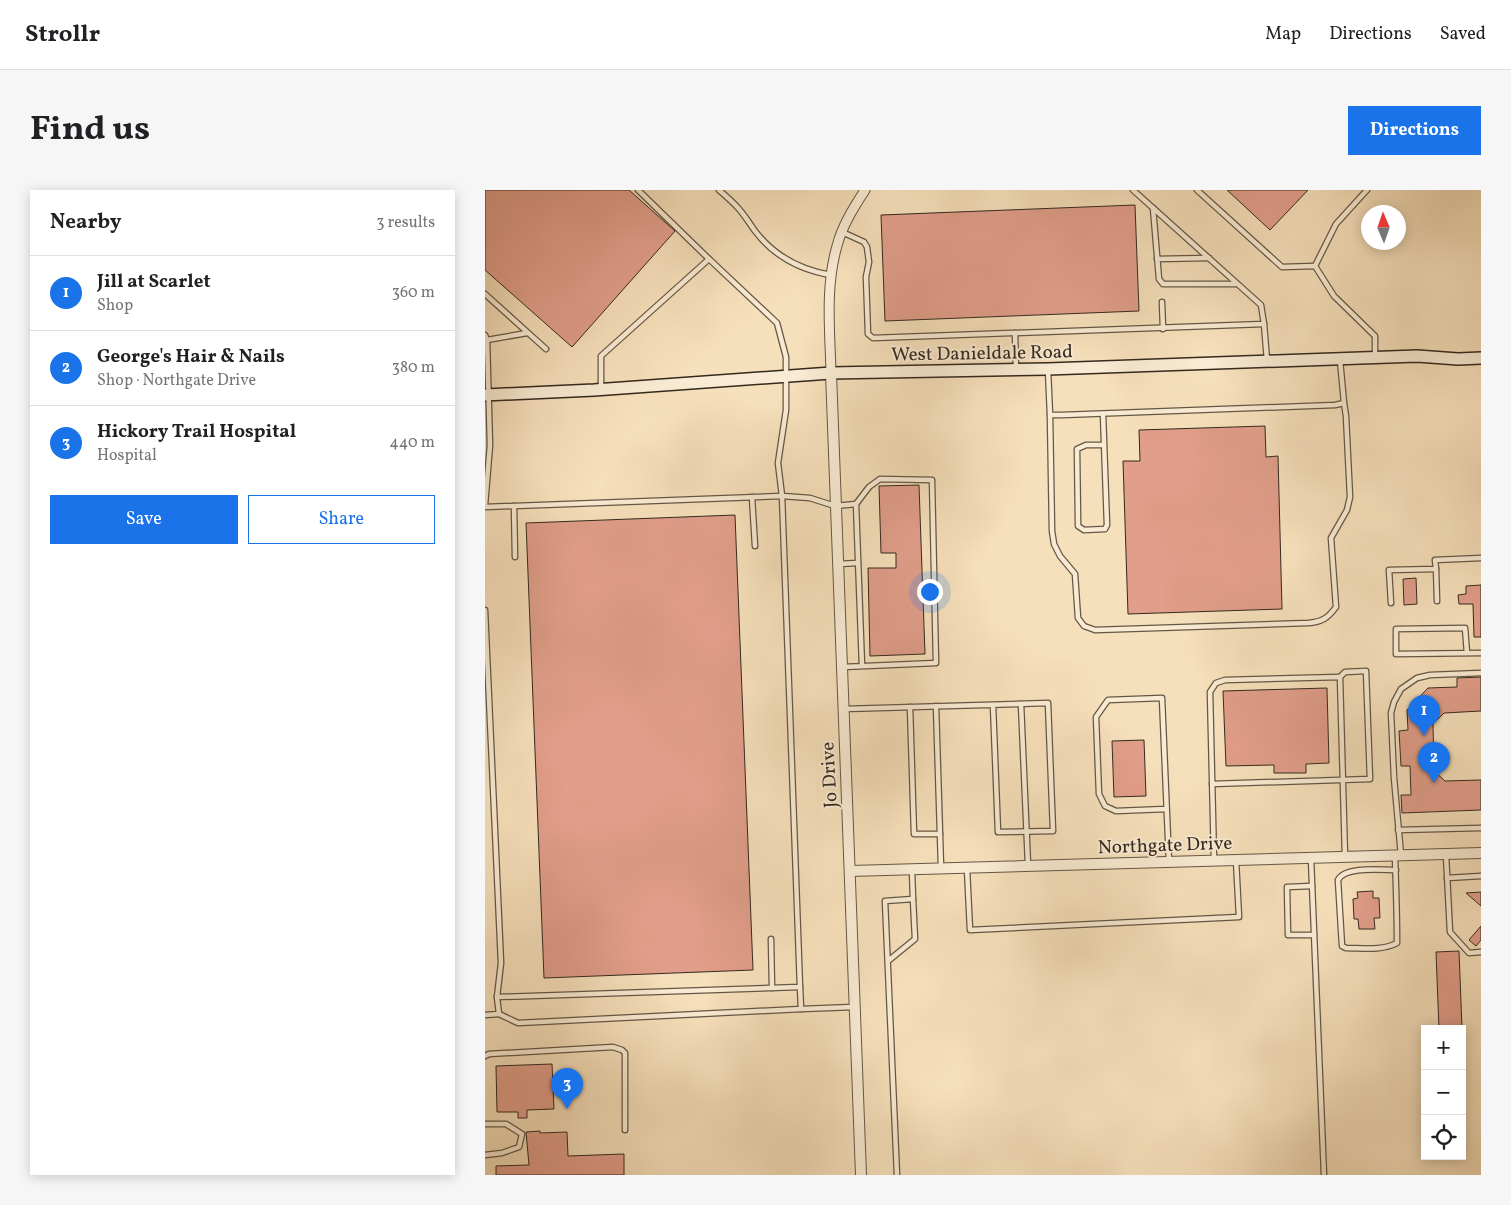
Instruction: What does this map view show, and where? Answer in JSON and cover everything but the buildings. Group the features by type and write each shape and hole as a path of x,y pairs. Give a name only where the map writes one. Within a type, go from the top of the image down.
{"main road":[{"name":"West Danieldale Road","path":"487,395 601,390 831,373 1048,369 1417,356 1458,359 1481,358"}],"street":[{"path":"831,373 829,297 831,275 837,245 842,232 855,205 865,190"},
{"name":"Jo Drive","path":"831,373 861,1175"},
{"name":"Northgate Drive","path":"850,870 1481,853"}],"lane":[{"path":"637,190 777,323 786,357 786,410 777,463 782,496 801,1010"},
{"path":"719,190 739,209 756,233 769,247 782,257 814,273 831,275"},
{"path":"1133,190 1261,305 1267,361"},
{"path":"1197,190 1281,267 1315,266"},
{"path":"1315,266 1336,224 1367,190"},
{"path":"1153,208 1159,279 1163,284 1237,284"},
{"path":"842,232 864,242 867,247 869,262 866,277 868,334 873,338 1264,324"},
{"path":"1157,258 1209,258"},
{"path":"601,390 601,356 709,260"},
{"path":"1315,266 1333,296 1375,336 1375,357"},
{"path":"485,294 546,349"},
{"path":"1162,302 1163,329"},
{"path":"487,340 527,333"},
{"path":"1015,333 1016,369"},
{"path":"485,335 487,340 487,395 490,445 485,506 782,496 810,498 835,506 856,504"},
{"path":"1048,369 1053,544 1075,574 1078,618 1084,626 1095,630 1308,623 1319,622 1329,616 1337,607 1331,538 1347,510 1350,497 1346,416 1340,358"},
{"path":"1049,415 1335,405 1344,403"},
{"path":"1103,414 1107,525 1105,529 1084,530 1078,526 1077,521 1077,448 1080,446 1104,445"},
{"path":"841,667 936,663 932,480 880,479 869,487 856,504 862,666"},
{"path":"752,497 755,546"},
{"path":"513,506 515,557"},
{"path":"1437,601 1435,560 1481,558"},
{"path":"838,564 858,563"},
{"path":"1391,603 1389,570 1436,569"},
{"path":"485,610 501,962 497,997 499,1014"},
{"path":"1467,653 1465,628 1396,629 1396,654 1481,653"},
{"path":"1212,784 1370,779 1366,671 1345,672 1340,677 1225,680 1216,683 1210,692 1212,784 1215,860"},
{"path":"1396,870 1348,871 1341,875 1339,880 1342,946 1346,948 1380,948 1397,943 1396,870 1398,830 1391,713 1397,695 1406,684 1423,676 1481,674"},
{"path":"1340,677 1345,857"},
{"path":"1167,809 1116,811 1105,806 1099,794 1097,717 1107,700 1162,698 1167,809 1169,862"},
{"path":"1021,704 1028,866"},
{"path":"843,709 936,706 1048,704 1053,831 998,832 993,705"},
{"path":"936,706 941,868"},
{"path":"910,707 914,834 940,834"},
{"path":"1398,830 1481,828"},
{"path":"1446,854 1450,932 1469,953 1481,952"},
{"path":"1311,858 1324,1175"},
{"path":"967,867 970,930 1239,917 1236,860"},
{"path":"888,961 915,939 912,869"},
{"path":"1447,878 1481,876"},
{"path":"1312,886 1287,887 1288,935 1314,935"},
{"path":"897,1175 885,901 913,899"},
{"path":"771,939 772,988"},
{"path":"497,997 800,987"},
{"path":"485,1015 499,1014 518,1023 855,1007"},
{"path":"485,1056 489,1054 613,1048 622,1050 625,1053 625,1130"},
{"path":"485,1124 506,1124 521,1134 519,1148 485,1155"}],"place":[{"name":"Jill at Scarlet","path":"1424,736"},
{"name":"George's Hair & Nails","path":"1434,783"},
{"name":"Hickory Trail Hospital","path":"567,1109"}]}
